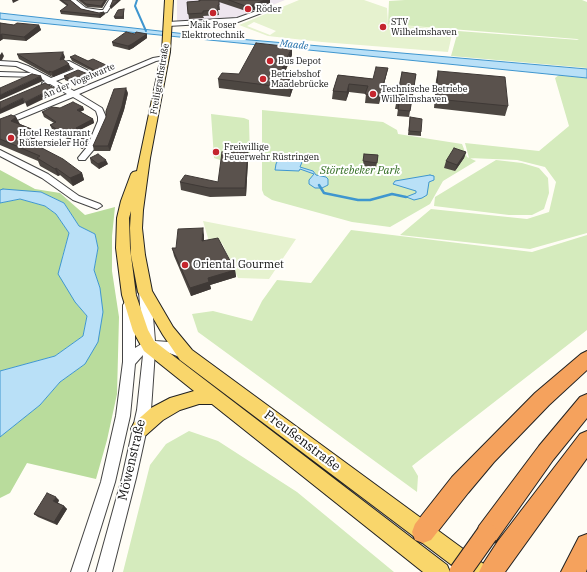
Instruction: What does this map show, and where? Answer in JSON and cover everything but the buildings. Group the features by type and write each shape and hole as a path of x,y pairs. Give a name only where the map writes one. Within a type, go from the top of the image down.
{"highway":[{"path":"424,532 460,485 488,455 542,399 587,359"},
{"path":"460,572 546,453 587,403"},
{"path":"490,572 587,441"},
{"path":"573,572 587,545"}],"main road":[{"name":"Freiligrathstraße","path":"145,292 138,255 136,210 165,58 169,0"},
{"name":"Freiligrathstraße","path":"129,295 124,255 123,218 129,193 145,158"},
{"name":"Preußenstraße","path":"145,292 168,331 186,355 478,572"},
{"name":"Preußenstraße","path":"129,295 149,346 440,572"},
{"path":"140,429 157,414 176,403 198,397 216,397"},
{"path":"424,532 422,545 424,560"}],"street":[{"path":"73,0 84,10 100,12 105,11 112,0"},
{"path":"168,26 238,20 270,8"},
{"name":"An der Vogelwarte","path":"0,125 155,59 165,58"},
{"path":"67,62 90,74"},
{"path":"0,64 17,64 26,67 96,107 102,117 102,121 92,148 82,158"},
{"path":"2,74 26,67"},
{"path":"36,88 79,69"},
{"path":"2,74 38,75"},
{"path":"0,153 45,176 76,198 97,206"},
{"name":"Möwenstraße","path":"104,572 129,478 140,429 146,391 149,346 145,292"},
{"name":"Möwenstraße","path":"80,572 114,458 124,410 129,362 129,295"},
{"path":"129,362 136,354 149,346 165,346 186,355"}],"shaded area":[{"path":"177,0 285,0 241,18 177,22"}],"green space":[{"path":"299,0 364,0 387,8 388,24 453,30 448,52 268,36 239,25","holes":["254,22 276,31 270,35 247,26"]},
{"path":"582,0 587,2 587,68 451,56 458,31 579,40 388,24 389,1"},
{"path":"559,75 587,78 587,233 530,249 400,235 431,209 527,219 549,212 556,182 545,167 517,160 469,158 465,143 539,151 569,126 555,78"},
{"name":"Störtebeker Park","path":"262,110 383,122 397,130 398,134 462,144 467,157 476,161 443,181 430,204 390,227 352,222 272,200 264,195 262,190"},
{"path":"211,114 249,120 250,160 223,161 214,158"},
{"path":"496,160 522,163 539,168 548,178 549,193 544,209 532,215 509,215 434,206 435,197"},
{"path":"0,170 35,189 60,193 85,215 115,207 112,236 112,271 119,317 117,394 107,440 96,479 27,463 10,493 0,498 0,437 40,405 60,382 85,364 100,288 94,270 98,248 95,234 79,226 64,203 41,192 0,190"},
{"path":"20,199 45,206 56,214 69,233 62,258 75,302 87,316 83,336 55,356 0,371 0,203"},
{"path":"203,221 296,239 269,279 238,278 222,243 210,245"},
{"path":"351,230 532,252 587,235 587,330 412,466 418,476 417,492 198,332 192,314 213,311 252,321 262,301 277,280 311,283"},
{"path":"189,431 218,441 297,492 394,572 123,572 150,465 166,444"}],"water":[{"name":"Maade","path":"0,13 204,36 587,69 587,78 0,19"},
{"path":"280,156 304,157 300,167 313,171 316,175 326,177 328,179 328,185 322,188 315,188 309,184 309,180 314,174 300,169 299,171 275,170"},
{"path":"430,175 434,176 434,180 429,182 427,195 414,200 406,197 416,193 416,191 393,184 395,181"},
{"path":"0,190 41,192 64,203 79,226 95,234 98,248 94,270 100,288 103,312 98,342 85,364 60,382 40,405 0,437 0,371 55,356 83,336 87,316 75,302 58,274 69,233 56,214 45,206 20,199 0,203"}],"waterway":[{"path":"137,0 135,6 146,31"},
{"path":"319,185 324,193 358,200 370,200 392,194 406,197"}],"place":[{"name":"Röder","path":"248,9"},
{"name":"Maik Poser Elektrotechnik","path":"213,13"},
{"name":"STV Wilhelmshaven","path":"383,27"},
{"name":"Bus Depot","path":"270,61"},
{"name":"Betriebshof Maadebrücke","path":"263,79"},
{"name":"Technische Betriebe Wilhelmshaven","path":"373,94"},
{"name":"Hotel Restaurant Rüstersieler Hof","path":"11,138"},
{"name":"Freiwillige Feuerwehr Rüstringen","path":"216,152"},
{"name":"Oriental Gourmet","path":"185,265"}]}
